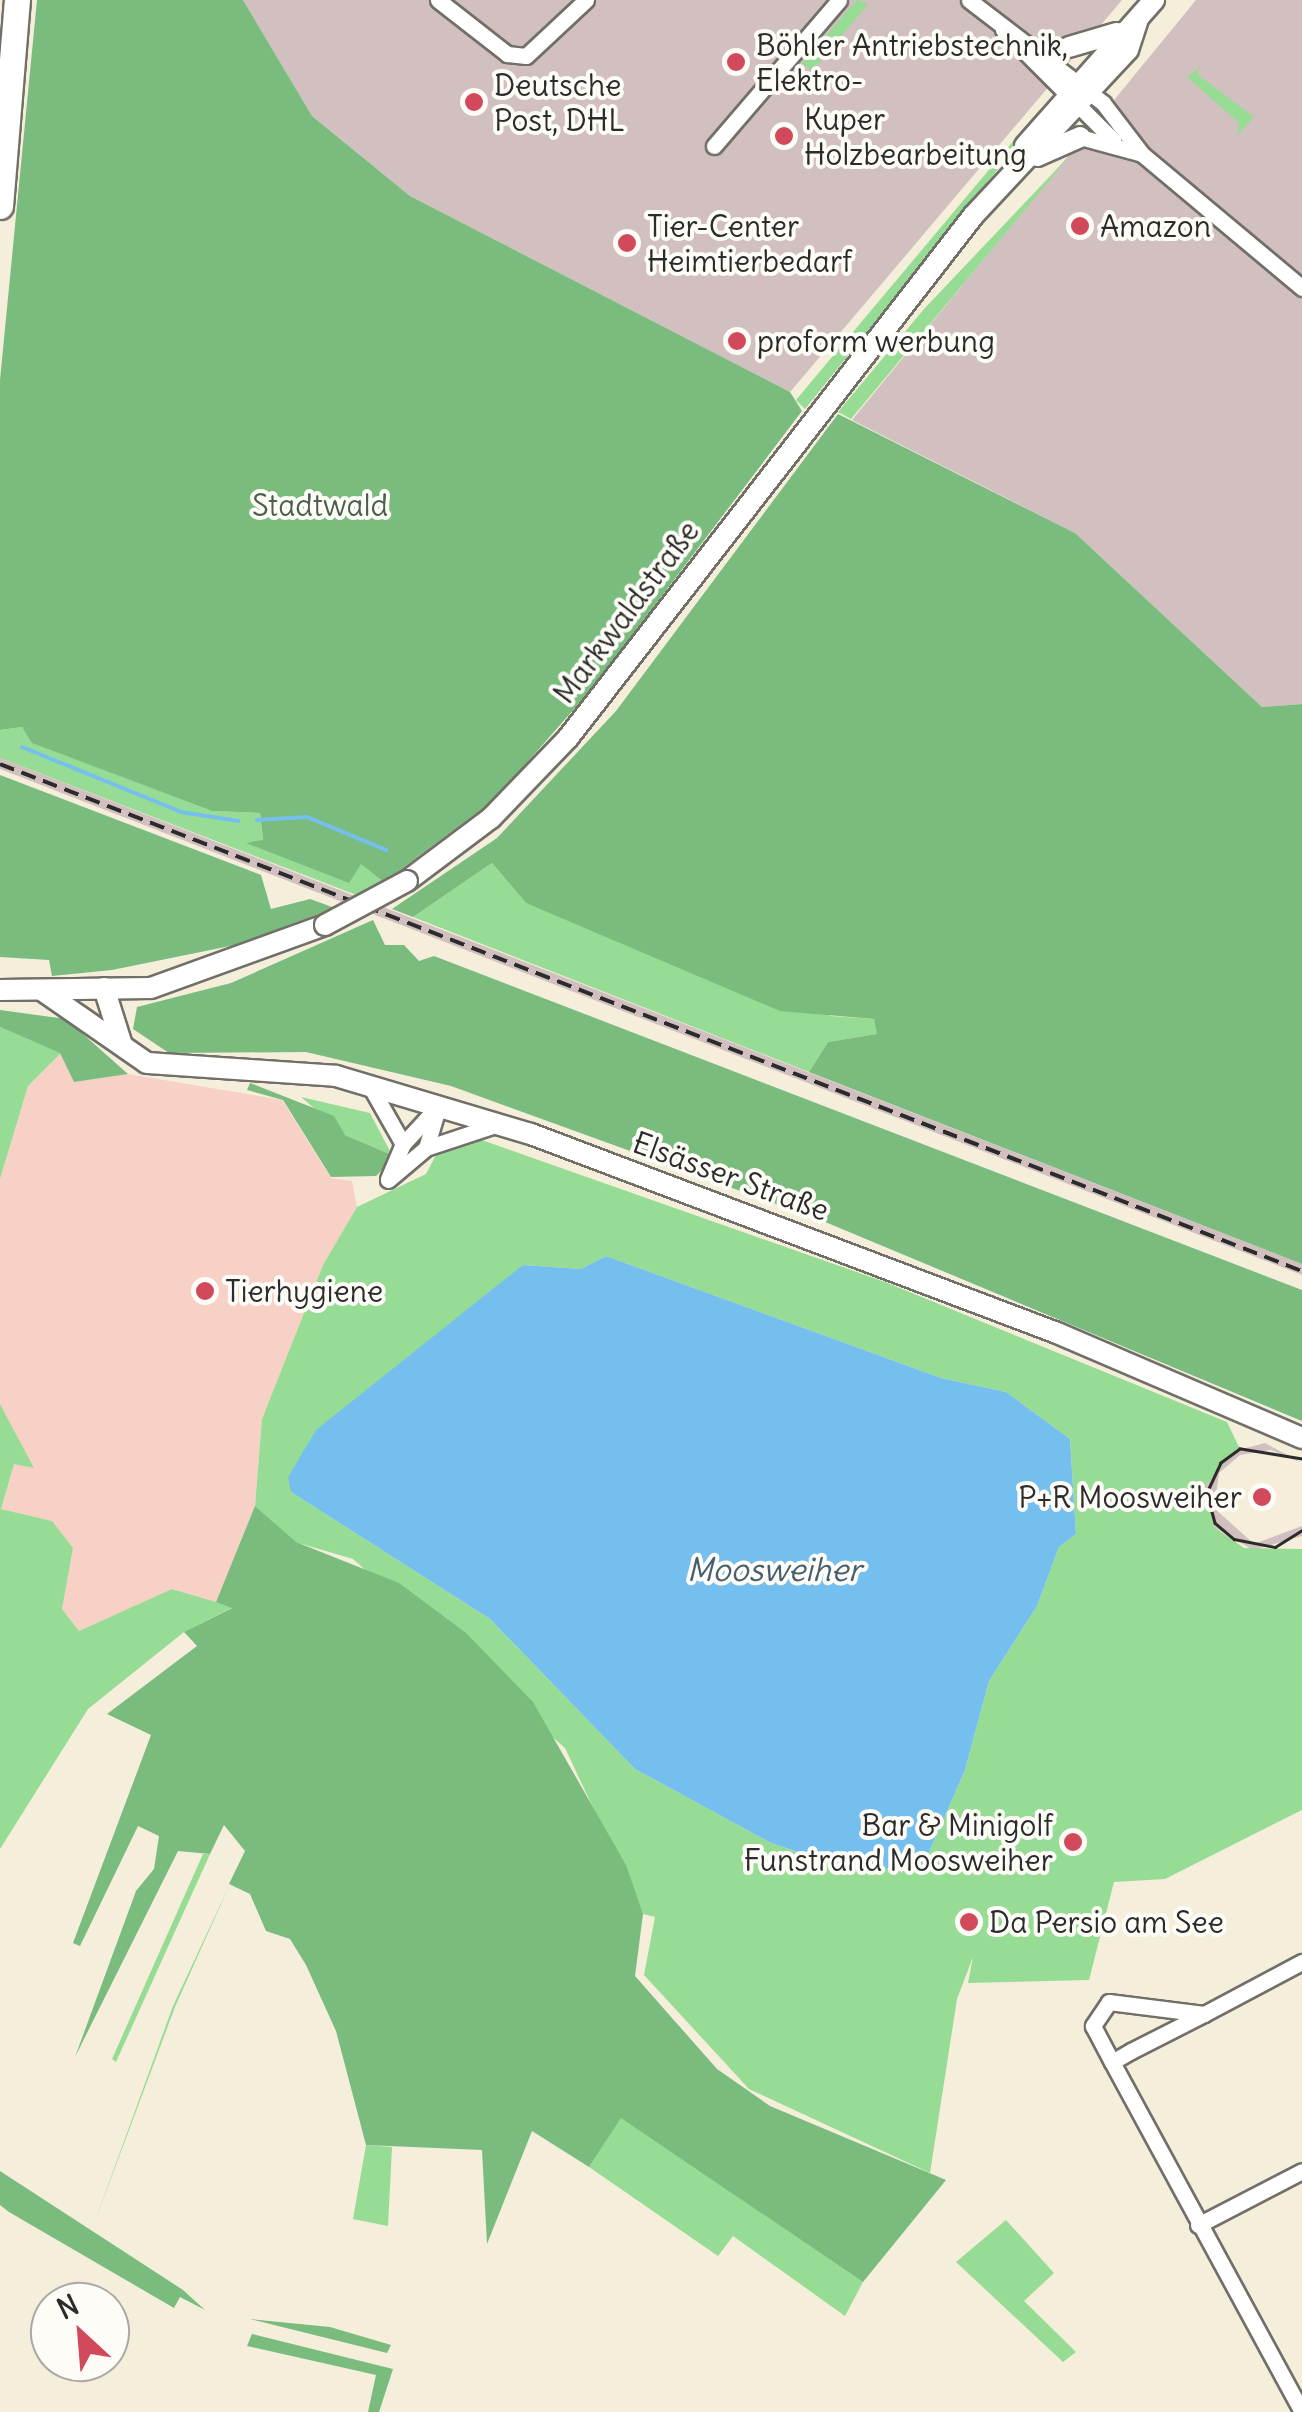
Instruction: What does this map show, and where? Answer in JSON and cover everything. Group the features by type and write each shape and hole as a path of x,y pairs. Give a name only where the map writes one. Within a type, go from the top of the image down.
{"highway":[{"path":"0,206 17,0"}],"main road":[{"name":"Markwaldstraße","path":"1078,94 1128,50 1138,20 1154,0"},
{"name":"Markwaldstraße","path":"0,990 151,988 325,926 407,881 491,818 568,738 1078,94 1118,32 1138,20"},
{"path":"1069,47 1118,32"},
{"path":"1021,162 1080,137"},
{"path":"101,1028 104,988"},
{"path":"104,988 122,1045"},
{"name":"Elsässer Straße","path":"43,991 122,1045 167,1068 270,1066 370,1086 499,1124 1039,1325 1302,1438"}],"street":[{"path":"438,0 507,54 526,56 586,0"},
{"path":"714,146 839,0"},
{"path":"969,0 1142,154 1302,288"},
{"path":"996,22 1034,44 1113,140"},
{"path":"1034,44 1069,47"},
{"path":"1080,137 1113,140 1142,154"},
{"path":"370,1086 404,1144"},
{"path":"438,1105 404,1144 388,1180 426,1148 499,1124"},
{"path":"426,1148 438,1105"},
{"path":"1112,2062 1302,1962"},
{"path":"1204,2014 1110,2002 1093,2026 1302,2412"},
{"path":"1198,2225 1302,2171"}],"shaded area":[{"path":"243,0 1122,0 790,392 410,196 312,116"},
{"path":"1196,0 1302,0 1302,704 1262,707 1075,533 852,420"},
{"path":"0,758 1302,1264 1302,1275 0,769"},
{"path":"61,1053 74,1082 128,1074 282,1100 331,1178 352,1181 357,1207 323,1265 262,1419 255,1506 216,1602 173,1589 79,1631 62,1609 72,1548 52,1521 1,1509 14,1463 33,1467 0,1404 0,1179 28,1086"},
{"path":"1265,1443 1302,1463 1271,1450 1240,1455 1219,1473 1214,1508 1254,1544 1302,1526 1302,1536 1253,1550 1214,1527 1205,1486 1231,1452"}],"green space":[{"name":"Stadtwald","path":"37,0 243,0 312,116 410,196 790,392 802,411 589,692 494,800 384,882 361,864 349,883 246,843 263,840 260,813 212,811 32,743 22,727 0,730 0,380"},
{"path":"857,0 868,4 812,71 802,63"},
{"path":"1201,66 1197,74 1254,117 1237,136 1239,123 1187,77"},
{"path":"1040,109 1019,143 805,409 796,400"},
{"path":"1073,152 851,419 838,412 924,309"},
{"path":"838,414 1075,533 1262,707 1302,704 1302,1264 809,1072 828,1042 877,1034 874,1019 780,1011 526,903 492,863 413,917 392,909 497,838 616,711"},
{"path":"22,727 33,743 212,811 260,813 263,841 247,843 361,863 384,882 359,896 0,758 0,730"},
{"path":"0,775 261,875 271,909 310,899 335,908 235,945 112,970 52,976 49,960 0,957"},
{"path":"492,863 526,903 831,1016 874,1019 878,1034 828,1042 809,1072 413,917"},
{"path":"373,920 385,945 404,945 419,961 434,956 1302,1290 1302,1421 818,1219 451,1086 306,1052 169,1053 133,1029 137,1007 231,983"},
{"path":"0,1010 66,1019 128,1074 74,1082 60,1053 0,1027"},
{"path":"0,1027 61,1053 28,1086 0,1179"},
{"path":"250,1083 334,1116 345,1135 392,1155 386,1166 376,1176 331,1177 283,1100 247,1090"},
{"path":"301,1097 370,1113 392,1155 345,1135"},
{"path":"479,1139 885,1282 1227,1422 1239,1447 1205,1486 1214,1527 1244,1548 1302,1549 1302,1810 1165,1879 1114,1882 1089,1980 968,1983 973,1957 957,1999 930,2173 749,2089 644,1975 655,1917 643,1914 565,1748 353,1559 295,1542 255,1506 262,1419 323,1265 357,1207 426,1174 437,1153","holes":["606,1256 941,1378 1006,1392 1070,1439 1076,1534 1059,1547 1037,1606 989,1681 965,1770 923,1866 855,1871 771,1843 635,1769 490,1619 291,1492 523,1265 581,1269"]},
{"path":"0,1404 34,1468 14,1464 1,1509 52,1521 73,1548 62,1609 79,1631 172,1589 233,1607 184,1632 88,1709 0,1849"},
{"path":"255,1506 296,1542 399,1583 466,1633 533,1702 626,1865 643,1914 635,1976 717,2069 770,2106 946,2180 863,2282 621,2118 589,2167 532,2131 487,2244 482,2150 366,2145 336,2031 306,1965 290,1939 266,1931 250,1894 229,1884 245,1851 224,1825 210,1854 178,1851 75,2057 136,1891 154,1869 159,1836 138,1826 80,1946 73,1943 151,1735 107,1714 197,1646 184,1632 232,1608 216,1602"},
{"path":"203,1854 210,1854 116,2062 112,2059"},
{"path":"230,1884 175,2007 94,2224 173,2006"},
{"path":"621,2117 863,2282 845,2316 733,2236 718,2256 589,2167"},
{"path":"366,2145 392,2147 388,2226 353,2219"},
{"path":"0,2171 183,2290 205,2310 180,2297 174,2308 0,2205"},
{"path":"1006,2220 1054,2273 1024,2301 1076,2352 1063,2362 956,2262"},
{"path":"250,2319 330,2327 391,2345 387,2353"},
{"path":"252,2334 393,2369 379,2412 368,2412 376,2375 247,2346"}],"water":[{"name":"Moosweiher","path":"606,1256 941,1378 1006,1392 1070,1439 1076,1534 1059,1547 1037,1606 989,1681 965,1770 923,1866 855,1871 771,1843 635,1769 490,1619 291,1492 288,1477 316,1430 523,1265 581,1269"}],"waterway":[{"path":"22,747 181,812 238,821"},
{"path":"257,820 307,817 386,850"}],"tram line":[{"path":"1302,1459 1240,1449 1221,1463 1207,1493 1215,1523 1234,1539 1275,1547 1302,1530"}],"railway":[{"path":"0,764 1302,1271"}],"place":[{"name":"Böhler Antriebstechnik, Elektro-","path":"736,62"},
{"name":"Deutsche Post, DHL","path":"474,102"},
{"name":"Kuper Holzbearbeitung","path":"784,136"},
{"name":"Amazon","path":"1080,226"},
{"name":"Tier-Center Heimtierbedarf","path":"627,243"},
{"name":"proform werbung","path":"737,341"},
{"name":"Tierhygiene","path":"205,1291"},
{"name":"P+R Moosweiher","path":"1262,1497"},
{"name":"Bar & Minigolf Funstrand Moosweiher","path":"1073,1842"},
{"name":"Da Persio am See","path":"969,1922"}]}
